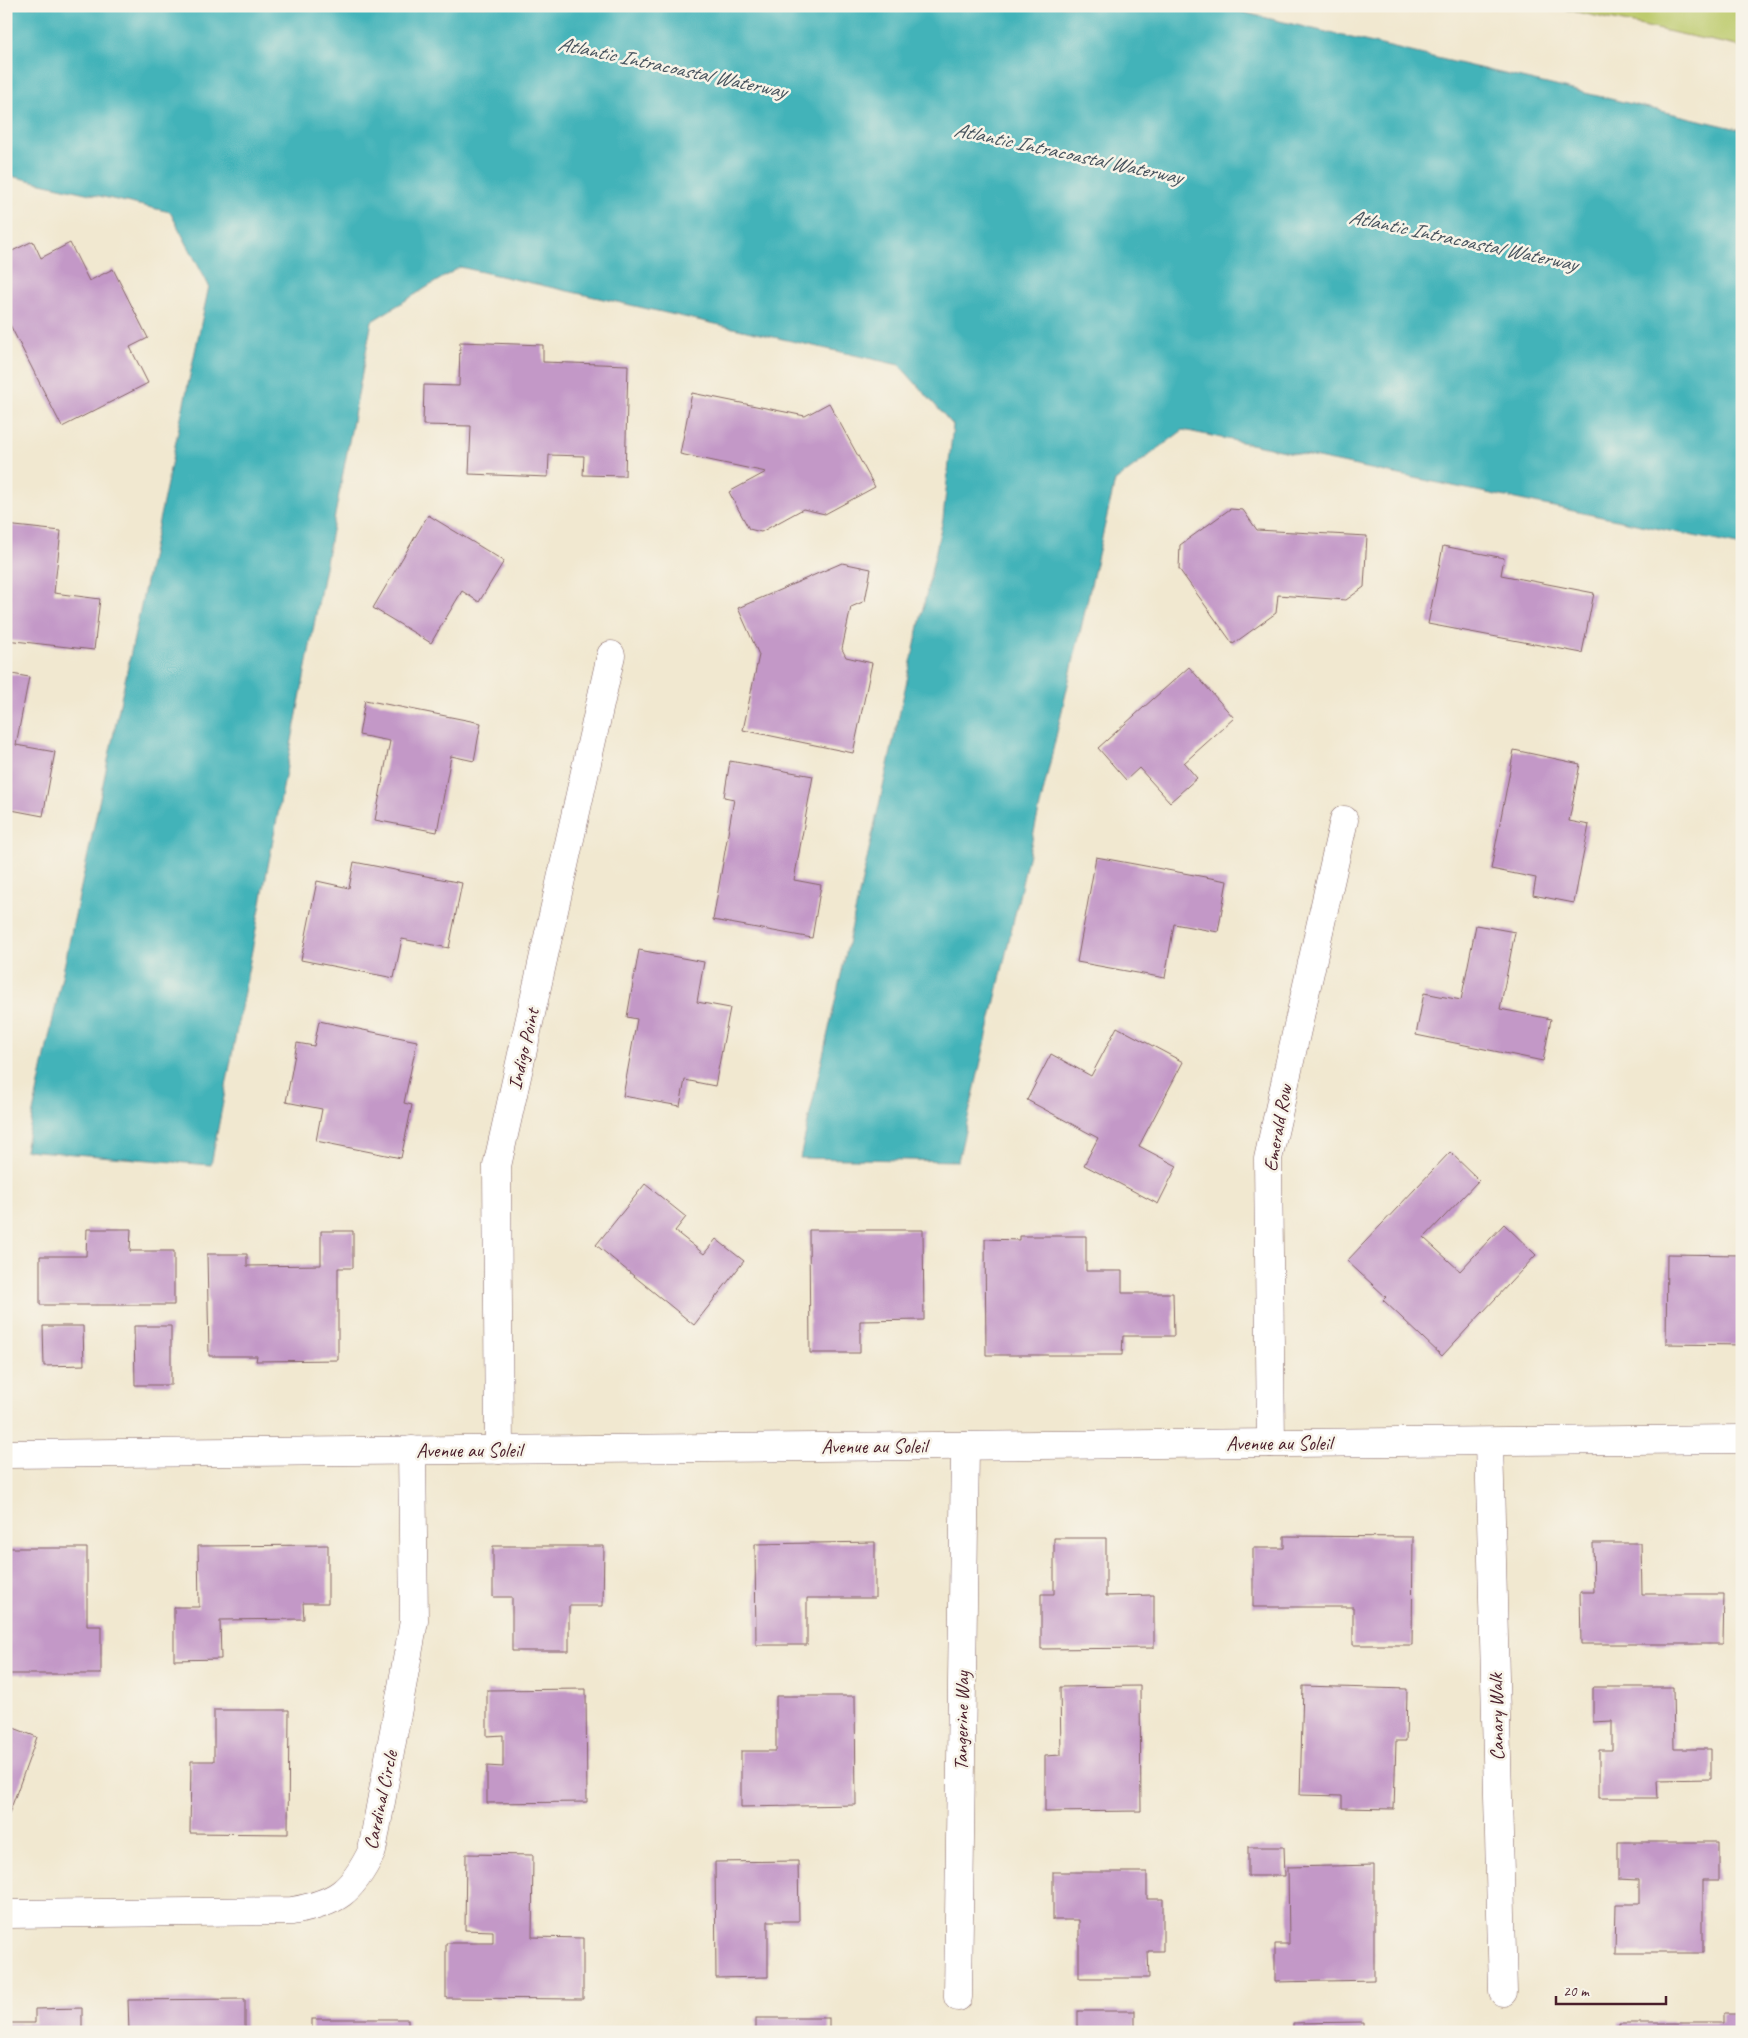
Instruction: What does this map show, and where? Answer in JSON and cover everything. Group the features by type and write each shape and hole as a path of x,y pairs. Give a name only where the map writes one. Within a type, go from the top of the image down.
{"street":[{"name":"Indigo Point","path":"499,1450 497,1166 611,655"},
{"name":"Emerald Row","path":"1271,1443 1268,1159 1344,820"},
{"name":"Avenue au Soleil","path":"6,1454 1742,1439"},
{"name":"Canary Walk","path":"1490,1442 1503,1992"},
{"name":"Tangerine Way","path":"958,1997 965,1446"},
{"name":"Cardinal Circle","path":"6,1914 292,1911 319,1906 342,1894 360,1874 372,1850 414,1621 412,1450"}],"green space":[{"path":"1548,6 1742,6 1742,47"}],"water":[{"name":"Atlantic Intracoastal Waterway","path":"6,6 1216,6 1742,130 1742,546 1183,430 1115,481 958,1161 800,1158 943,519 953,425 899,365 460,267 372,321 211,1165 25,1150 209,286 170,212 6,175"}],"building":[{"path":"33,241 41,258 70,243 89,281 113,269 148,338 130,347 148,383 62,427 6,317 6,254"},
{"path":"460,342 543,345 543,362 628,365 625,476 583,475 584,456 549,455 548,477 469,474 471,426 423,425 424,385 459,386"},
{"path":"692,393 805,416 829,403 875,487 825,514 803,509 761,532 749,529 729,492 766,472 680,454"},
{"path":"1230,509 1243,510 1257,530 1367,536 1364,587 1346,600 1278,595 1276,613 1233,644 1179,569 1180,545"},
{"path":"428,515 504,561 479,602 462,591 431,643 373,608"},
{"path":"6,525 61,531 54,593 100,599 94,650 6,640"},
{"path":"1443,546 1504,558 1501,575 1594,593 1582,653 1428,624"},
{"path":"842,563 871,569 865,601 851,607 842,649 846,657 872,663 853,753 743,730 759,655 738,608"},
{"path":"1189,667 1234,718 1184,763 1197,778 1170,802 1139,768 1126,780 1098,748"},
{"path":"6,673 29,677 16,745 55,752 43,816 6,809"},
{"path":"365,700 481,723 474,761 451,756 437,832 375,820 390,741 359,735"},
{"path":"1514,750 1580,764 1569,821 1589,825 1574,903 1533,895 1536,878 1491,869"},
{"path":"730,761 813,776 794,880 821,885 812,938 713,920 734,799 724,797"},
{"path":"1096,857 1227,881 1218,932 1174,924 1165,978 1077,962"},
{"path":"354,862 462,883 449,948 402,939 394,978 301,960 317,881 349,888"},
{"path":"1476,925 1515,932 1500,1009 1551,1019 1543,1061 1416,1035 1424,993 1461,1000"},
{"path":"639,950 704,962 697,1002 730,1008 715,1086 685,1080 680,1106 623,1096 637,1019 627,1017"},
{"path":"319,1021 417,1041 404,1103 412,1105 401,1158 316,1141 322,1109 286,1102 297,1043 314,1046"},
{"path":"1117,1027 1183,1062 1139,1146 1177,1166 1158,1204 1084,1165 1098,1138 1027,1100 1051,1054 1091,1076"},
{"path":"1450,1152 1479,1180 1424,1238 1460,1271 1504,1224 1536,1255 1442,1356 1383,1300 1386,1297 1347,1261"},
{"path":"645,1184 686,1217 675,1231 704,1254 716,1239 744,1261 694,1325 596,1245"},
{"path":"87,1229 131,1229 130,1251 174,1251 174,1305 40,1305 40,1256 86,1256"},
{"path":"809,1230 923,1230 924,1320 860,1321 860,1353 810,1353"},
{"path":"321,1231 353,1231 353,1268 338,1268 338,1360 256,1361 257,1356 209,1356 207,1254 247,1254 247,1266 321,1265"},
{"path":"1020,1236 1086,1236 1086,1271 1122,1271 1122,1293 1173,1293 1174,1336 1123,1336 1122,1355 986,1355 985,1239 1020,1240"},
{"path":"1667,1254 1742,1255 1742,1345 1666,1344"},
{"path":"43,1326 83,1326 84,1365 44,1366"},
{"path":"134,1326 171,1326 171,1385 135,1385"},
{"path":"1284,1536 1413,1537 1412,1645 1353,1645 1353,1607 1253,1607 1253,1548 1284,1548"},
{"path":"1054,1538 1106,1538 1106,1596 1154,1595 1154,1648 1041,1649 1041,1594 1054,1594"},
{"path":"875,1542 875,1598 807,1598 807,1645 756,1645 755,1544"},
{"path":"1593,1543 1641,1543 1642,1594 1724,1594 1723,1644 1581,1644 1580,1592 1594,1592"},
{"path":"328,1545 328,1603 303,1603 304,1619 220,1620 221,1659 174,1660 174,1607 199,1607 198,1546"},
{"path":"493,1546 604,1546 603,1606 569,1606 569,1651 512,1651 512,1597 493,1597"},
{"path":"6,1548 87,1548 87,1626 101,1626 101,1674 6,1674"},
{"path":"1140,1686 1141,1811 1045,1812 1045,1756 1061,1755 1060,1687"},
{"path":"1303,1686 1407,1689 1406,1741 1396,1741 1394,1809 1342,1808 1342,1796 1300,1795"},
{"path":"1593,1687 1673,1687 1674,1749 1711,1749 1711,1779 1657,1780 1658,1798 1599,1798 1599,1750 1612,1750 1612,1721 1593,1722"},
{"path":"586,1689 587,1802 487,1803 487,1766 503,1767 503,1735 487,1736 487,1690"},
{"path":"776,1696 855,1696 856,1805 741,1807 741,1751 776,1751"},
{"path":"214,1710 289,1710 288,1834 190,1833 191,1761 214,1761"},
{"path":"6,1725 37,1737 6,1822"},
{"path":"1618,1842 1719,1842 1719,1880 1703,1880 1703,1953 1615,1953 1616,1904 1639,1904 1639,1880 1618,1879"},
{"path":"1248,1847 1284,1847 1285,1876 1248,1876"},
{"path":"466,1854 533,1855 532,1937 583,1938 583,1999 446,1998 446,1943 493,1943 493,1931 465,1930"},
{"path":"798,1861 799,1921 768,1921 768,1977 716,1978 715,1862"},
{"path":"1374,1865 1374,1980 1275,1982 1275,1944 1289,1944 1288,1867"},
{"path":"1053,1872 1147,1872 1147,1899 1163,1899 1163,1951 1148,1951 1149,1978 1079,1978 1079,1920 1053,1920"},
{"path":"245,1999 245,2032 129,2032 128,2000"},
{"path":"82,2008 82,2032 6,2032 6,2023 35,2023 35,2009"},
{"path":"1078,2011 1135,2011 1135,2032 1078,2032"},
{"path":"1722,2013 1742,2013 1742,2032 1619,2032 1619,2023 1722,2023"},
{"path":"756,2018 829,2018 829,2032 756,2032"},
{"path":"312,2019 408,2019 408,2032 312,2032"},
{"path":"1363,2022 1363,2032 1293,2032 1293,2023"}]}
